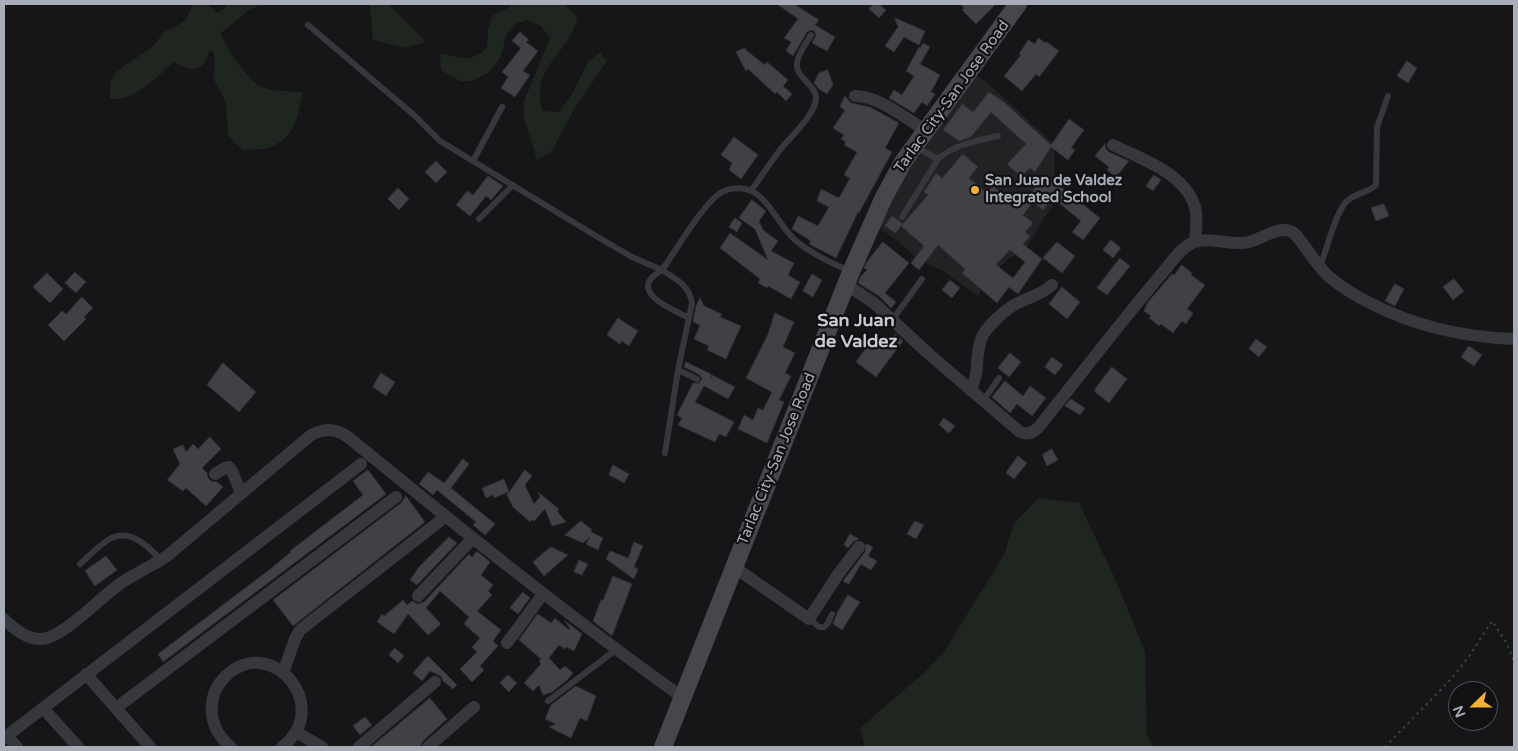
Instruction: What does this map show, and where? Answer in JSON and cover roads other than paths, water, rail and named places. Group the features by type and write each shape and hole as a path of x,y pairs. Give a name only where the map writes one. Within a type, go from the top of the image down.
{"main road":[{"name":"Tarlac City-San Jose Road","path":"663,747 849,278 893,179 913,146 1018,4"}],"street":[{"path":"855,96 863,96 875,100 925,130"},
{"path":"1114,145 1169,174 1188,191 1196,209 1196,242"},
{"path":"849,278 970,390 1020,432 1028,434 1036,430 1182,250 1196,242 1214,240 1243,243 1287,229 1295,234 1329,277 1399,318 1452,332 1514,339"},
{"path":"970,390 977,378 978,350 985,332 1011,307 1042,294 1052,285"},
{"path":"4,619 16,630 28,637 40,640 51,637 120,584 161,560 311,435 323,430 333,430 348,437 543,594 682,697"},
{"path":"17,747 5,737 360,464"},
{"path":"215,474 225,468 229,468 241,493"},
{"path":"116,708 396,497"},
{"path":"283,673 300,630 445,517"},
{"path":"418,596 472,538"},
{"path":"734,567 809,620 838,573 859,547"},
{"path":"507,642 543,594"},
{"path":"223,745 211,714 213,695 223,679 238,668 257,664 275,668 283,673 296,687 302,705 300,724 291,740 282,747"},
{"path":"86,674 150,747"},
{"path":"359,747 435,682"},
{"path":"428,747 474,707"},
{"path":"43,708 78,747"},
{"path":"296,732 322,747"}],"lane":[{"path":"308,25 414,115 436,138 618,249 662,270 682,284 690,293 692,303 678,370 665,452"},
{"path":"751,190 807,117 816,102 814,92 800,75 797,67 799,55 811,35"},
{"path":"1320,266 1341,208 1349,199 1376,185 1377,127 1388,96"},
{"path":"473,161 502,107"},
{"path":"902,217 938,159 945,153 960,146 998,136"},
{"path":"913,146 938,159"},
{"path":"479,219 513,185"},
{"path":"689,318 658,301 650,293 648,286 650,280 662,270 694,223 717,195 731,189 751,190 767,204 795,240 833,264 849,278"},
{"path":"892,319 922,279"},
{"path":"678,370 697,378"},
{"path":"983,400 999,378"},
{"path":"80,564 110,539 118,536 133,538 142,542 161,560"},
{"path":"809,620 819,627 824,627 832,614"},
{"path":"548,700 617,649"}],"place":[{"name":"San Juan de Valdez Integrated School","path":"975,190"}],"district":[{"name":"San Juan de Valdez","path":"856,331"}]}
